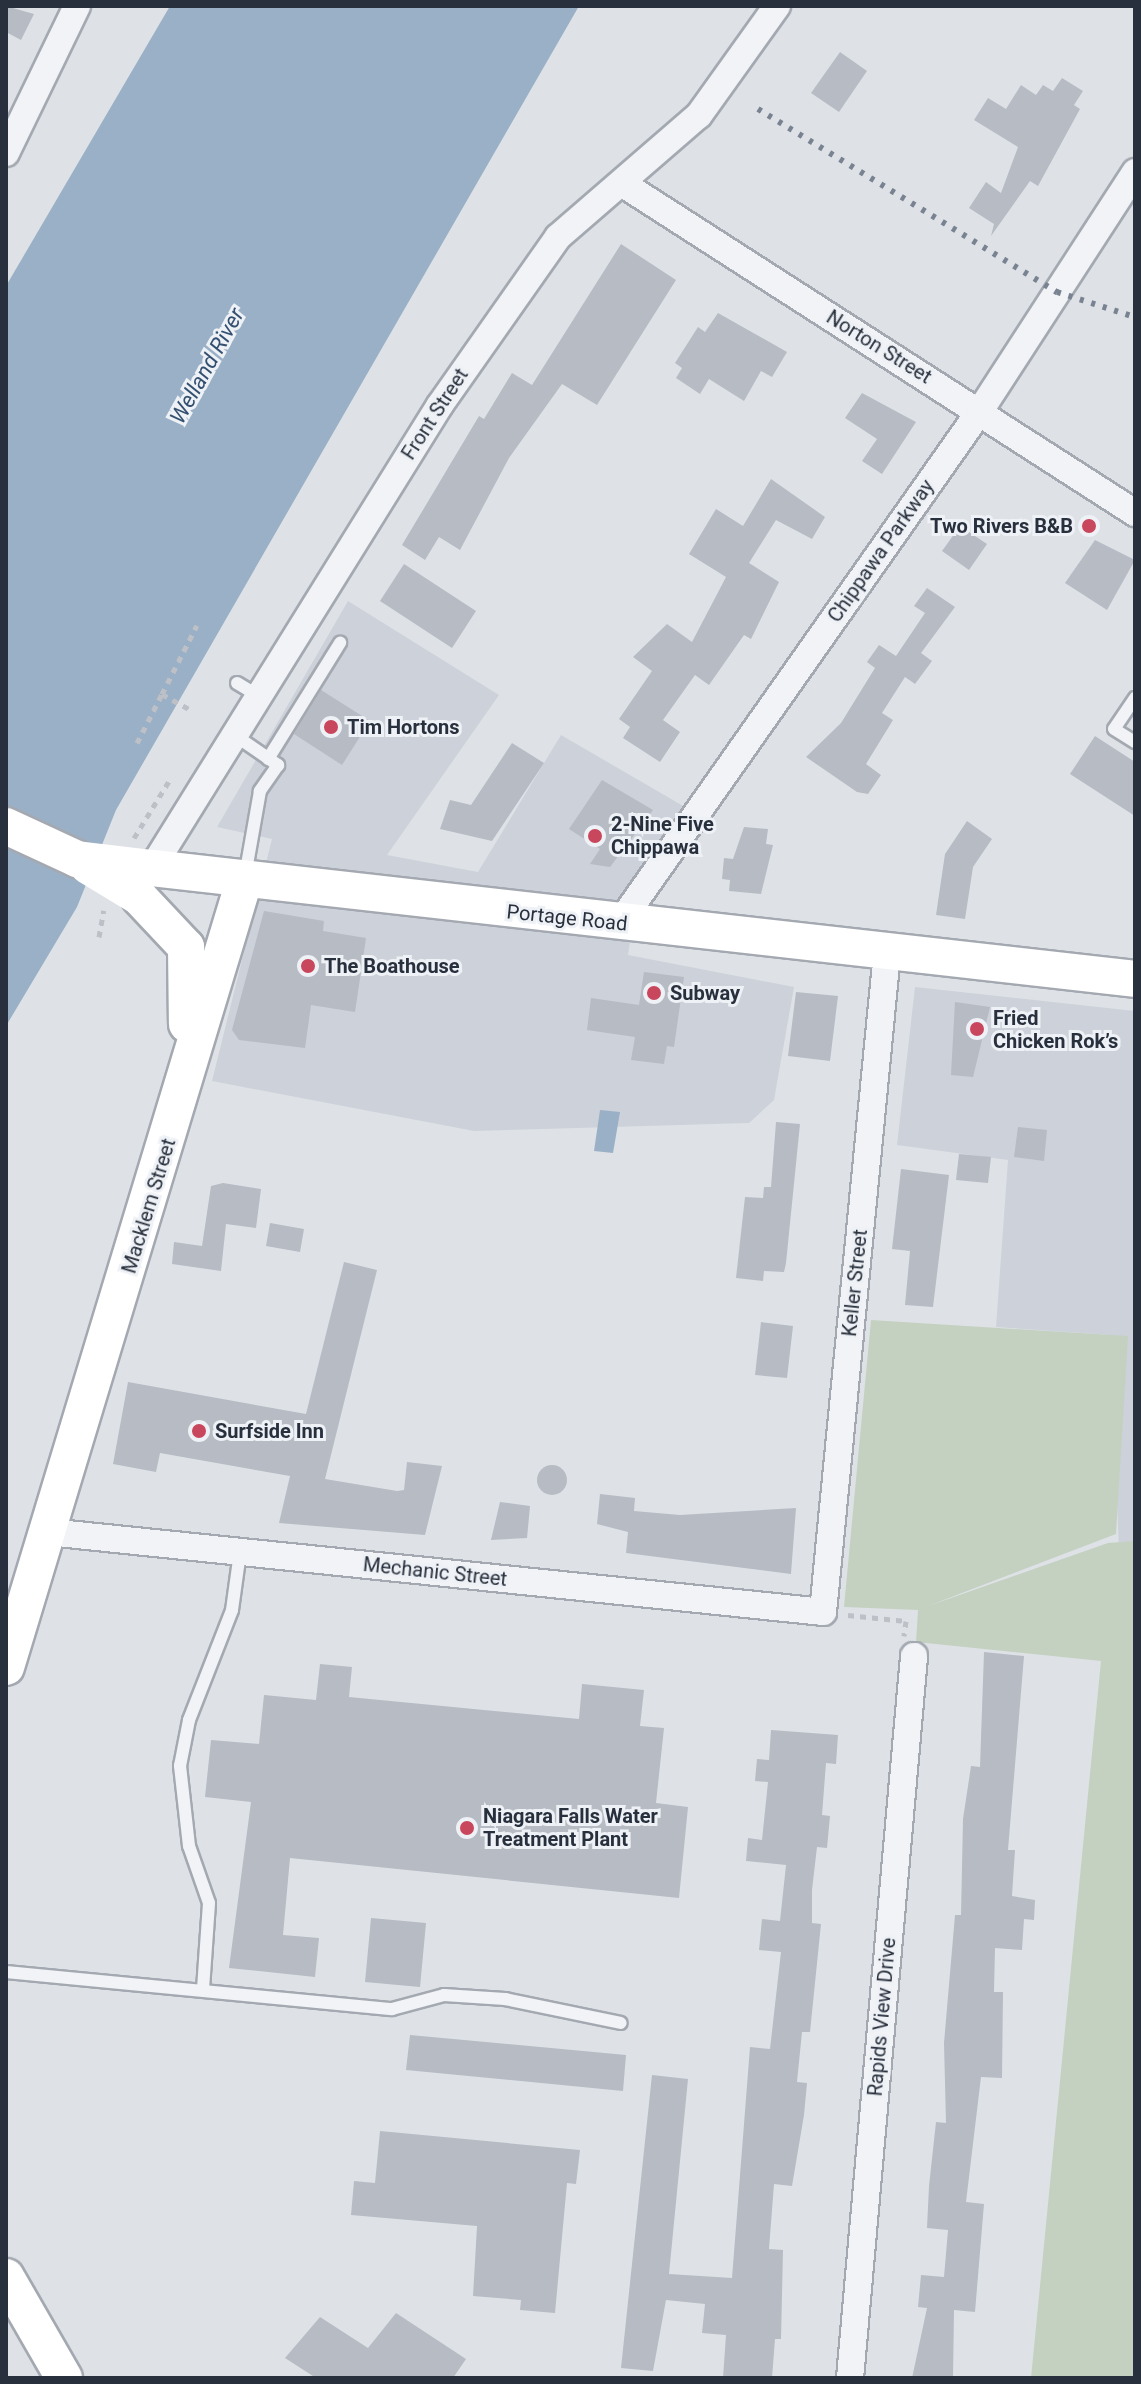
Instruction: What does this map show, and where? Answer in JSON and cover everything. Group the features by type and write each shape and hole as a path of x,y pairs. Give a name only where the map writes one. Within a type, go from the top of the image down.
{"main road":[{"name":"Portage Road","path":"6,826 77,859 146,883 245,878 619,924 1135,979"},
{"name":"Macklem Street","path":"6,1667 176,1119 245,878"},
{"path":"146,883 186,947 191,976 176,1119"},
{"path":"6,2277 64,2378"}],"street":[{"path":"6,153 77,6"},
{"name":"Front Street","path":"146,883 233,734 247,689 558,237 623,184 699,115 777,6"},
{"name":"Chippawa Parkway","path":"619,924 980,411 1135,172"},
{"name":"Norton Street","path":"623,184 1135,513"},
{"name":"Keller Street","path":"823,1612 887,953"},
{"name":"Mechanic Street","path":"48,1532 823,1612"},
{"name":"Rapids View Drive","path":"850,2378 914,1656"}],"lane":[{"path":"268,759 340,643"},
{"path":"1135,698 1114,729 1135,742"},
{"path":"233,734 278,765 260,791 245,878"},
{"path":"203,1989 209,1903 189,1846 180,1766 232,1610 240,1552"},
{"path":"6,1972 392,2009 444,1995 505,1999 621,2023"}],"path":[{"path":"137,743 197,625"},
{"path":"162,694 191,710"},
{"path":"823,1612 906,1621 901,1654 914,1656"}],"shaded area":[{"path":"348,601 499,695 387,855 478,872 561,735 697,814 637,897 628,955 794,987 774,1100 749,1123 474,1131 212,1081 272,839 217,827"},
{"path":"915,987 1135,1011 1135,1982 1111,1335 996,1327 1008,1160 897,1145"}],"green space":[{"path":"871,1320 1128,1336 1116,1534 928,1606 1108,1543 1135,1541 1135,2378 1031,2378 1101,1661 916,1642 918,1610 844,1607"}],"water":[{"name":"Welland River","path":"170,6 579,6 116,810 77,907 6,1026 6,286"},
{"path":"600,1110 620,1112 613,1153 594,1151"}],"building":[{"path":"6,6 34,14 21,40 6,32"},
{"path":"840,52 867,71 839,112 811,93"},
{"path":"1062,78 1083,91 1074,105 1080,109 1038,186 1030,181 991,236 994,224 969,208 986,182 1001,193 1018,147 974,120 988,98 1006,109 1021,85 1036,95 1043,85 1053,91"},
{"path":"621,244 676,280 597,405 562,384 509,458 460,550 439,537 425,560 402,545 479,416 484,419 512,373 532,385"},
{"path":"718,313 787,352 772,377 761,371 744,401 709,379 700,394 676,378 682,368 675,363 698,327 705,332"},
{"path":"862,393 916,422 882,474 862,461 877,439 845,418"},
{"path":"771,479 825,517 812,539 776,520 749,563 779,582 751,639 744,635 709,685 695,675 663,720 680,732 660,762 623,738 630,727 619,719 652,671 633,657 667,624 692,642 726,577 689,554 716,509 743,526"},
{"path":"960,526 987,544 969,570 942,551"},
{"path":"1095,540 1135,560 1107,610 1065,583"},
{"path":"404,564 476,611 452,648 380,601"},
{"path":"927,588 955,607 921,653 932,661 915,684 905,677 882,713 893,720 866,764 881,775 868,794 857,792 806,757 841,723 875,668 867,662 879,645 896,656 925,613 914,606"},
{"name":"Tim Hortons","path":"321,690 370,721 342,765 294,734"},
{"path":"1095,736 1135,762 1135,816 1070,774"},
{"path":"512,743 544,763 492,841 440,829 450,800 471,805"},
{"path":"602,780 653,810 610,867 590,864 600,849 569,829"},
{"path":"967,821 992,839 973,867 965,919 936,915 945,854"},
{"path":"744,827 768,829 766,844 773,845 761,894 729,891 730,880 722,879 724,858 733,859"},
{"name":"The Boathouse","path":"264,911 324,921 323,931 366,938 355,1012 311,1005 305,1048 239,1040 232,1030"},
{"path":"644,972 684,977 674,1047 667,1046 664,1064 631,1060 635,1037 587,1030 591,998 639,1005"},
{"path":"796,992 838,996 830,1061 788,1056"},
{"path":"955,1002 990,1007 973,1077 951,1075"},
{"path":"776,1122 800,1124 784,1272 764,1271 763,1281 736,1278 745,1197 763,1198 764,1187 771,1187"},
{"path":"1018,1127 1047,1130 1044,1161 1014,1157"},
{"path":"959,1154 991,1157 988,1183 956,1180"},
{"path":"901,1169 949,1175 933,1307 905,1305 910,1251 892,1249"},
{"path":"223,1183 261,1189 256,1228 226,1224 221,1271 172,1264 174,1242 202,1246 211,1186"},
{"path":"270,1223 304,1229 300,1252 266,1246"},
{"path":"344,1262 377,1270 325,1479 397,1491 404,1490 407,1462 442,1466 425,1535 279,1523 290,1476 160,1453 156,1472 113,1464 128,1382 306,1414"},
{"path":"761,1322 793,1326 787,1378 755,1375"},
{"path":"552,1465 563,1469 567,1480 563,1491 552,1495 541,1491 537,1480 541,1469"},
{"path":"600,1494 635,1498 634,1511 680,1515 796,1508 791,1574 626,1553 628,1532 597,1524"},
{"path":"500,1502 530,1506 527,1538 491,1540"},
{"path":"984,1652 1024,1656 1008,1850 1015,1850 1012,1896 1035,1900 1034,1920 1024,1919 1022,1950 995,1948 994,1992 1003,1992 1002,2078 981,2077 966,2202 984,2204 975,2312 954,2310 953,2378 912,2378 927,2308 918,2307 921,2275 944,2277 948,2230 927,2228 929,2186 936,2122 946,2123 944,2043 955,1915 961,1915 963,1819 971,1766 980,1767"},
{"name":"Niagara Falls Water Treatment Plant","path":"320,1664 352,1667 349,1697 579,1719 582,1684 644,1690 640,1726 664,1728 656,1803 688,1807 679,1898 290,1858 283,1935 319,1938 315,1977 229,1968 251,1802 205,1797 211,1740 259,1744 264,1695 316,1700"},
{"path":"771,1730 838,1735 836,1764 826,1763 822,1815 830,1816 827,1848 817,1847 812,1890 812,1923 821,1924 810,2032 802,2032 797,2082 807,2083 804,2115 792,2186 774,2184 769,2249 783,2250 781,2339 775,2339 772,2378 723,2378 726,2335 702,2333 705,2304 666,2300 653,2371 621,2368 652,2075 688,2079 669,2274 732,2278 750,2047 770,2049 781,1952 759,1950 762,1919 780,1921 786,1865 746,1861 748,1838 762,1840 768,1782 755,1781 757,1759 769,1760"},
{"path":"371,1918 426,1923 420,1987 365,1982"},
{"path":"410,2035 626,2055 623,2091 406,2070"},
{"path":"380,2131 580,2150 576,2184 567,2183 555,2313 520,2310 521,2300 473,2296 477,2226 351,2215 354,2181 375,2183"},
{"path":"396,2313 466,2359 453,2378 316,2378 285,2358 320,2317 368,2348"}],"railway":[{"path":"758,109 1057,292 1135,317"}],"place":[{"name":"Two Rivers B&B","path":"1089,526"},
{"name":"Tim Hortons","path":"331,727"},
{"name":"2-Nine Five Chippawa","path":"595,836"},
{"name":"The Boathouse","path":"308,966"},
{"name":"Subway","path":"654,993"},
{"name":"Fried Chicken Rok’s","path":"977,1029"},
{"name":"Surfside Inn","path":"199,1431"},
{"name":"Niagara Falls Water Treatment Plant","path":"467,1828"}]}
